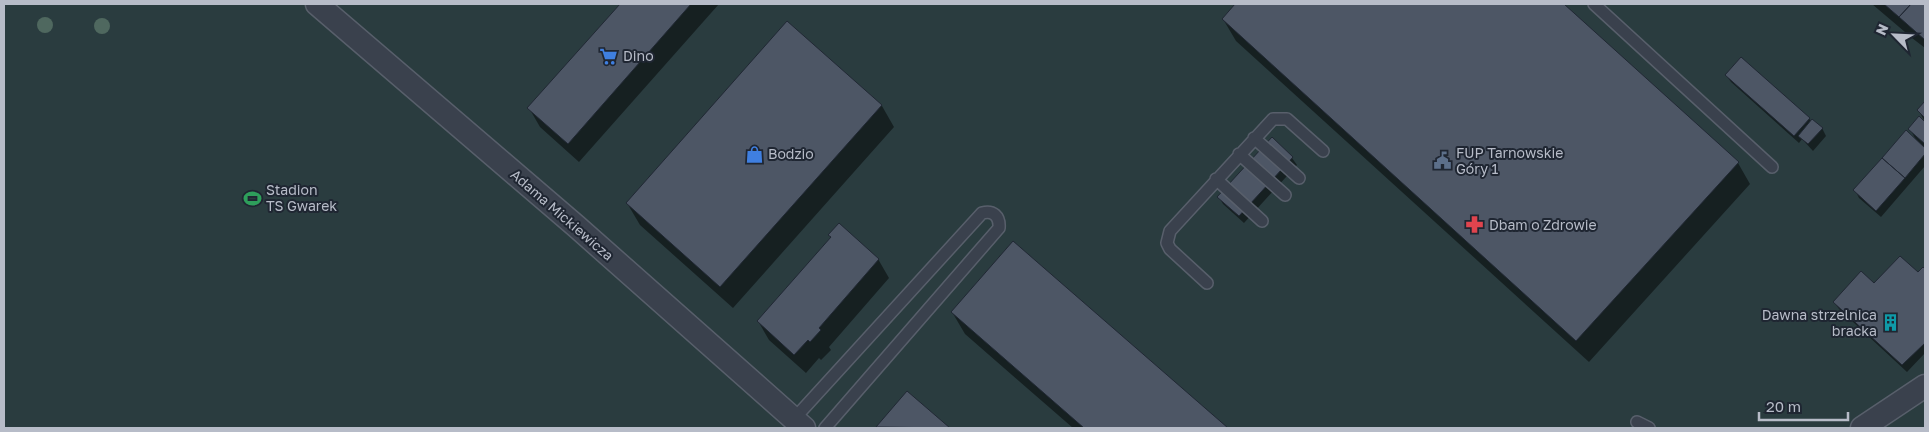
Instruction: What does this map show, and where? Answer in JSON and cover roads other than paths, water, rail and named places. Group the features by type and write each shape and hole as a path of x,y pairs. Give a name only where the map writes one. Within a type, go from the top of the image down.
{"street":[{"name":"Adama Mickiewicza","path":"317,4 576,226 799,424"},
{"path":"1862,428 1925,387"},
{"path":"1887,428 1925,387"}],"lane":[{"path":"1594,4 1772,167"},
{"path":"1207,283 1170,249 1167,237 1170,231 1268,122 1282,118 1287,119 1323,151"},
{"path":"1254,138 1300,178"},
{"path":"1239,154 1285,195"},
{"path":"1216,179 1262,220"},
{"path":"799,424 982,213 988,212 996,215 999,221 999,228 825,428"},
{"path":"1637,422 1649,428"}],"place":[{"name":"Dino","path":"609,56"},
{"name":"Bodzio","path":"754,154"},
{"name":"FUP Tarnowskie Góry 1","path":"1442,161"},
{"name":"Stadion TS Gwarek","path":"252,198"},
{"name":"Dbam o Zdrowie","path":"1475,225"},
{"name":"Dawna strzelnica bracka","path":"1891,323"}]}
